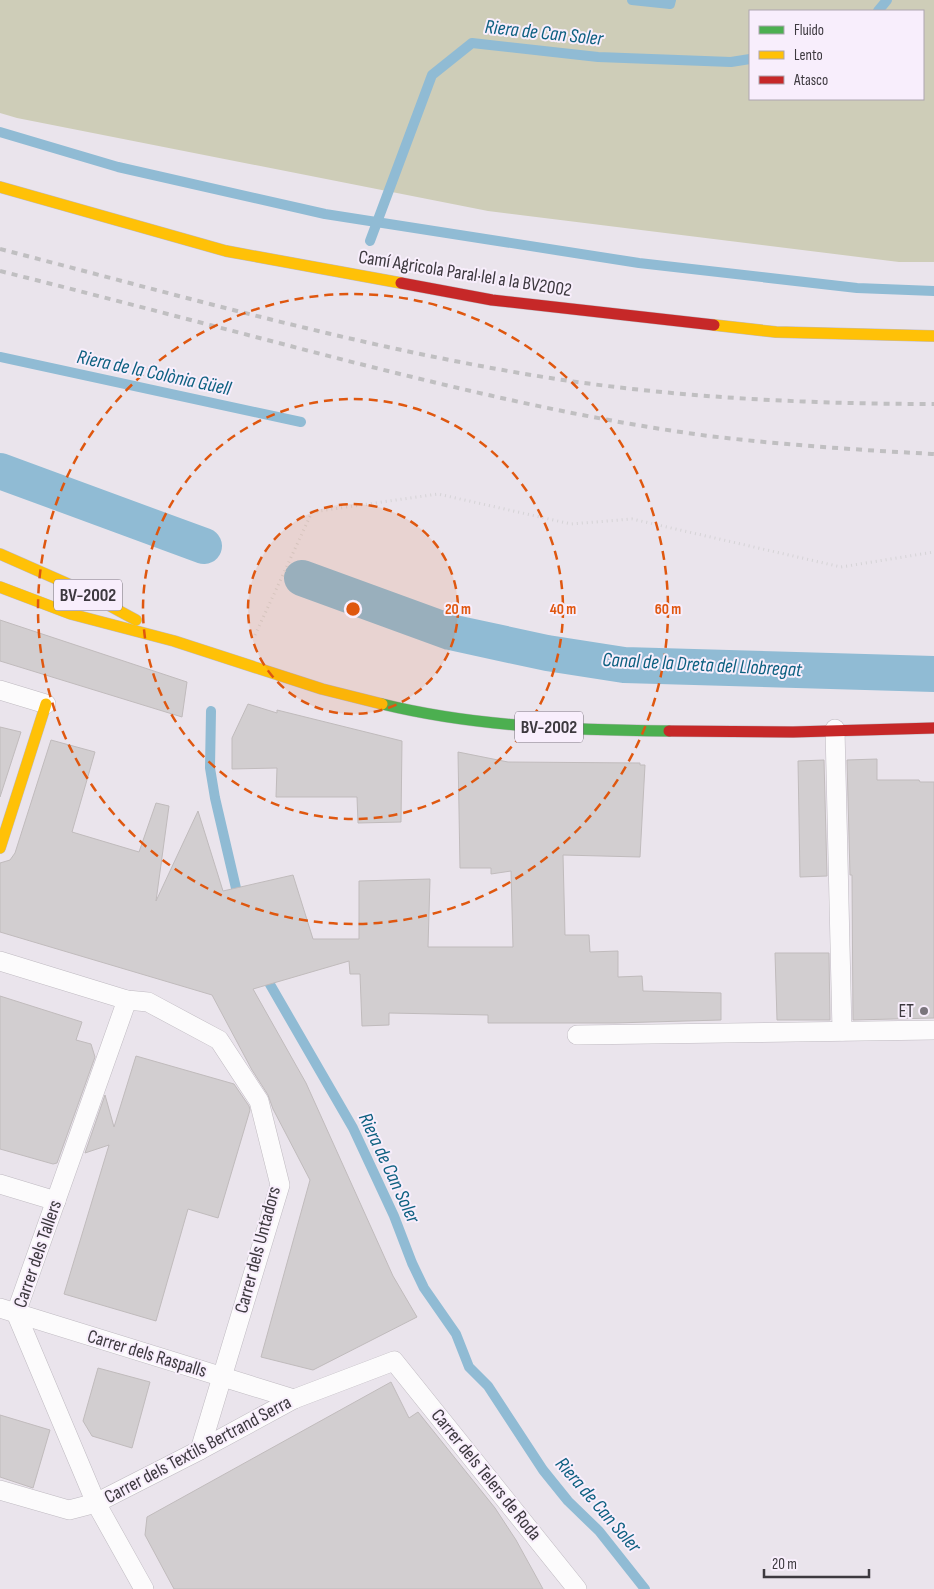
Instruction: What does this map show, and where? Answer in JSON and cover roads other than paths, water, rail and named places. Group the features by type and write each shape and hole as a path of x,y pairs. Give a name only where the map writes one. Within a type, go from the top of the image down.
{"main road":[{"name":"Camí Agricola Paral·lel a la BV2002","path":"0,187 226,250 492,300 776,332 934,336"},
{"name":"BV-2002","path":"0,554 75,587 174,641"},
{"name":"BV-2002","path":"0,587 71,614 174,641 322,688 403,709 513,725 597,730 747,732 934,728"},
{"path":"0,848 46,704"}],"lane":[{"path":"0,690 46,704"},
{"path":"835,730 842,1031"},
{"name":"Carrer dels Untadors","path":"0,962 127,1000 148,1002 219,1040 260,1101 280,1185 200,1450"},
{"name":"Carrer dels Tallers","path":"127,1000 56,1201 8,1311 96,1503 144,1589"},
{"path":"577,1035 934,1030"},
{"path":"0,1184 56,1201"},
{"name":"Carrer dels Raspalls","path":"8,1311 294,1399"},
{"name":"Carrer dels Textils Bertrand Serra","path":"0,1490 69,1510 96,1503 294,1399 394,1361"},
{"name":"Carrer dels Telers de Roda","path":"394,1361 577,1589"}],"waterway":[{"path":"632,0 670,4 671,0"},
{"name":"Riera de Can Soler","path":"879,10 887,0"},
{"name":"Riera de Can Soler","path":"370,241 432,75 472,43 598,57 731,62 749,59"},
{"path":"0,132 118,167 325,214 639,263 857,288 934,291"},
{"name":"Riera de la Colònia Güell","path":"0,357 301,422"},
{"name":"Canal de la Dreta del Llobregat","path":"0,471 204,546"},
{"name":"Canal de la Dreta del Llobregat","path":"302,578 450,632 547,653 624,665 934,674"},
{"name":"Riera de Can Soler","path":"211,711 210,768 215,798 239,901"},
{"name":"Riera de Can Soler","path":"264,974 353,1128 394,1216 424,1288 456,1334 469,1367 488,1386 543,1470 568,1501 599,1531 645,1589"}],"railway":[{"path":"0,249 280,322 421,354 563,380 701,396 841,403 934,404"},
{"path":"0,271 483,394 618,422 737,439 822,447 934,454"}],"place":[{"name":"ET","path":"924,1011"}]}
